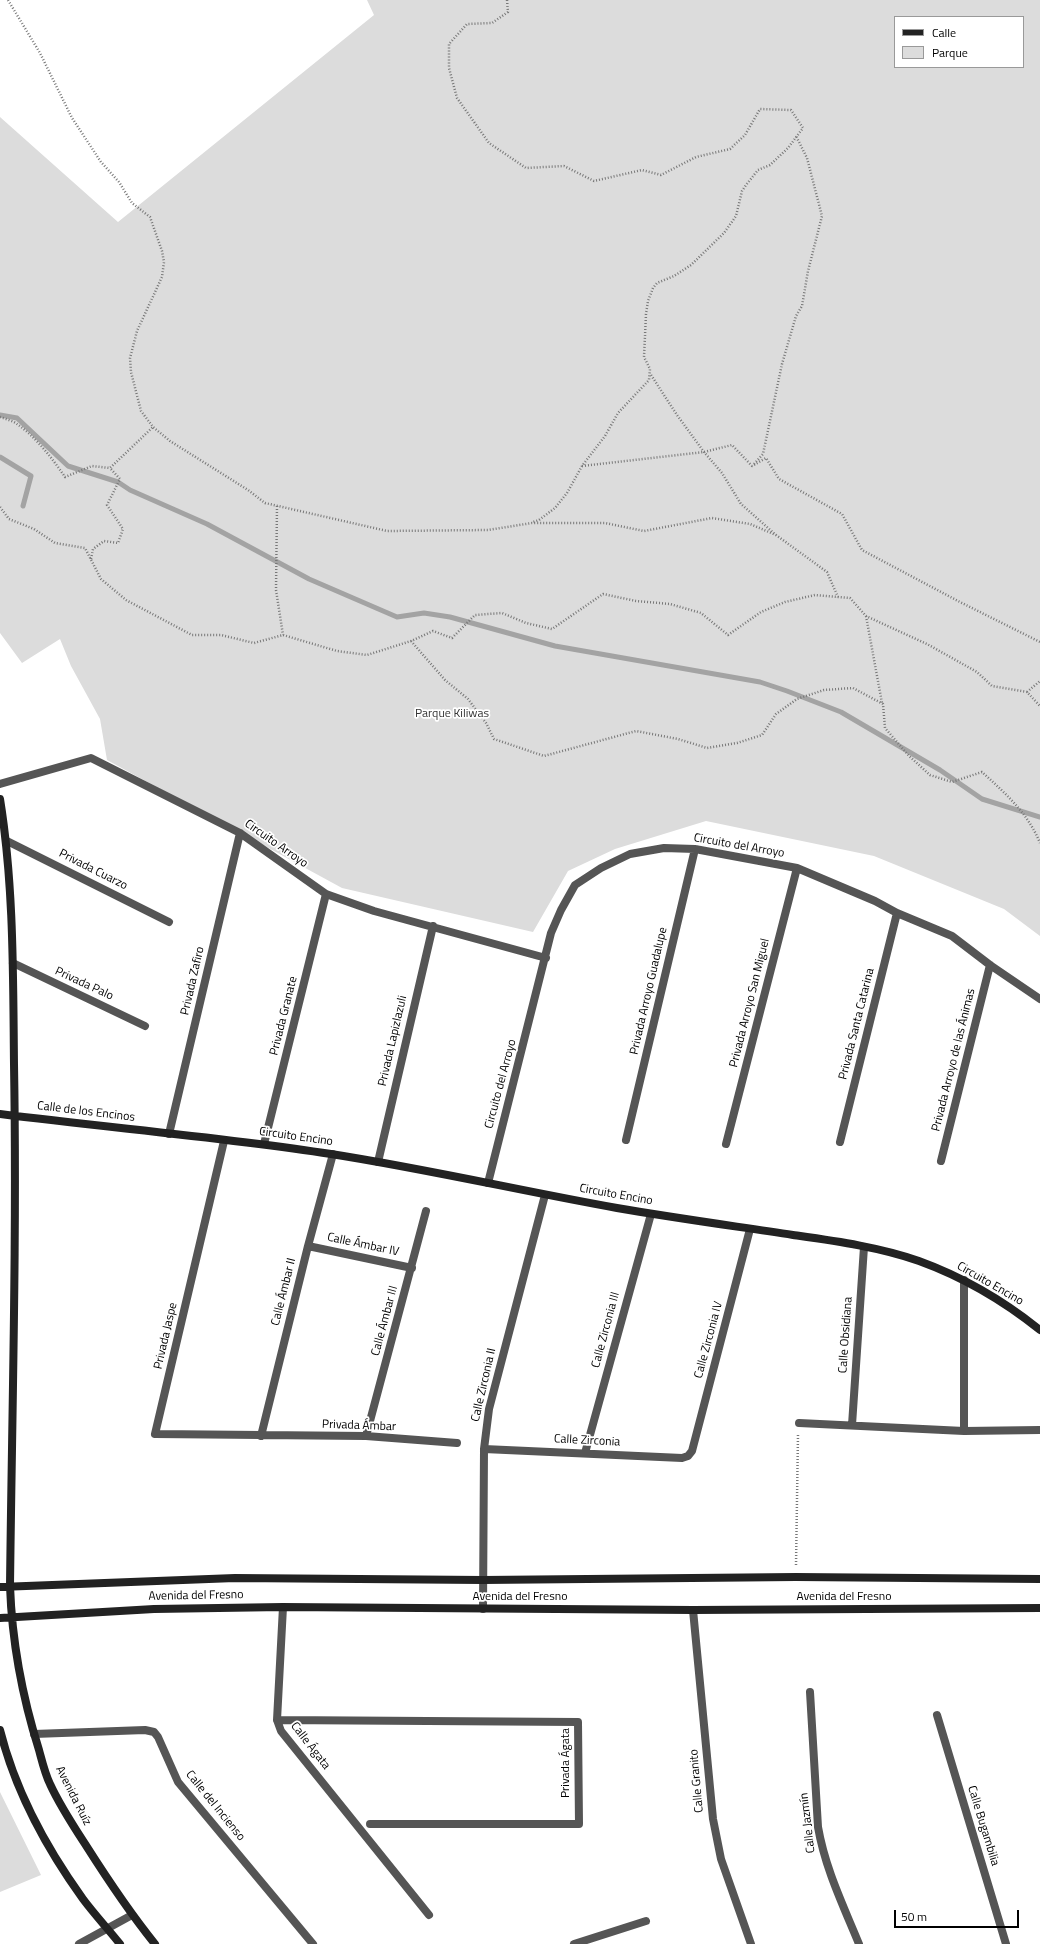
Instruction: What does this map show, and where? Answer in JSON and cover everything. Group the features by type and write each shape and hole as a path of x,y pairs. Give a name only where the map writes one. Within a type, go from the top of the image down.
{"street":[{"name":"Circuito Arroyo","path":"0,784 91,758 240,833 326,894 374,911 546,958"},
{"name":"Avenida Ruíz","path":"0,800 7,841 13,964 15,1116 10,1586 11,1616 18,1669 34,1734 49,1783 65,1813 132,1915 155,1944"},
{"name":"Privada Zafiro","path":"169,1134 240,833"},
{"name":"Privada Cuarzo","path":"7,841 169,922"},
{"name":"Circuito del Arroyo","path":"488,1183 553,927 575,885 602,868 630,854 664,848 695,849 797,868 952,936 990,965 1040,999"},
{"name":"Privada Arroyo Guadalupe","path":"626,1140 695,849"},
{"name":"Privada Arroyo San Miguel","path":"726,1144 797,868"},
{"name":"Privada Granate","path":"264,1144 326,894"},
{"name":"Privada Santa Catarina","path":"840,1142 898,913"},
{"name":"Privada Lapizlazuli","path":"378,1162 433,926"},
{"name":"Privada Palo","path":"13,964 145,1026"},
{"name":"Privada Arroyo de las Ánimas","path":"941,1161 990,965"},
{"name":"Calle de los Encinos","path":"0,1114 169,1134"},
{"name":"Circuito Encino","path":"169,1134 224,1141 264,1144 334,1154 651,1214 835,1241 864,1247 916,1260 964,1280 1022,1316 1040,1330"},
{"name":"Privada Jaspe","path":"224,1141 155,1434 261,1436"},
{"name":"Calle Ámbar II","path":"261,1436 308,1246 334,1154"},
{"name":"Calle Zirconia II","path":"483,1609 484,1449 489,1409 546,1195"},
{"name":"Calle Ámbar III","path":"366,1436 426,1211"},
{"name":"Calle Zirconia III","path":"585,1453 651,1214"},
{"name":"Calle Zirconia IV","path":"688,1456 692,1451 750,1229"},
{"name":"Calle Ámbar IV","path":"308,1246 412,1268"},
{"name":"Calle Obsidiana","path":"852,1425 864,1247"},
{"path":"964,1280 964,1431"},
{"path":"798,1423 964,1431 1040,1430"},
{"name":"Privada Ámbar","path":"261,1436 366,1436 457,1443"},
{"name":"Calle Zirconia","path":"484,1449 682,1458 688,1456"},
{"name":"Avenida del Fresno","path":"0,1587 235,1578 484,1580 796,1577 1040,1579"},
{"name":"Avenida del Fresno","path":"0,1618 11,1616 154,1609 283,1607 693,1610 1040,1608"},
{"name":"Calle Ágata","path":"283,1607 277,1720 281,1731 429,1915"},
{"name":"Calle Granito","path":"693,1610 713,1819 721,1859 752,1944"},
{"name":"Calle Jazmín","path":"810,1692 818,1827 824,1858 859,1944"},
{"name":"Calle Bugambilia","path":"937,1715 1006,1944"},
{"name":"Privada Ágata","path":"277,1720 578,1722 578,1824 370,1824"},
{"path":"0,1730 21,1791 59,1863 84,1900 120,1944"},
{"name":"Calle del Incienso","path":"34,1734 146,1730 154,1732 158,1737 178,1782 313,1944"},
{"path":"79,1944 132,1915"},
{"path":"574,1944 646,1922"}],"path":[{"path":"8,0 40,53 72,118 101,162 119,182 132,203 150,217 162,251 164,262 162,277 137,331 130,358 131,372 141,411 153,427 170,441 248,490 265,503 387,531 488,530 532,523 604,523 644,531 712,518 750,524 776,536"},
{"path":"507,0 508,12 492,23 466,24 449,44 449,68 457,98 489,143 526,168 564,166 594,181 642,170 661,176 696,157 730,149 745,135 760,109 790,110 803,128 788,148 770,165 758,170 746,185 742,191 736,216 724,233 691,265 674,276 657,283 653,288 648,300 644,357 650,369 648,380 618,413 605,436 582,466 567,493 559,503 539,520 532,523"},
{"path":"752,466 763,454 782,364 796,316 802,306 808,271 822,216 808,158 796,136"},
{"path":"650,374 704,452 722,473 741,504 776,536 827,572 838,596"},
{"path":"0,417 16,423 30,434 55,461 65,477 92,466 110,468 120,479 107,505 123,529 118,543 104,541 94,549 91,560"},
{"path":"110,468 153,427"},
{"path":"582,466 704,452 732,445 752,466"},
{"path":"752,466 766,458 779,479 842,514 862,550 958,601 1040,642"},
{"path":"277,506 276,590 283,635"},
{"path":"0,507 9,519 34,529 55,543 85,548 101,580 126,600 192,635 221,635 254,642 283,635 337,651 367,655 411,641 433,631 452,638 475,615 502,614 526,623 552,629 603,594 636,601 670,604 701,613 728,635 761,612 785,602 815,595 838,596 850,598 866,616 927,644 977,672 992,686 1027,692 1040,706"},
{"path":"866,616 883,704 885,728 930,775 952,782 982,772 1013,800 1034,829 1040,843"},
{"path":"411,641 445,680 468,699 486,723 494,739 544,756 636,731 678,739 707,748 737,744 762,735 776,714 797,698 824,690 853,688 883,704"},
{"path":"1027,692 1040,681"},
{"path":"796,1577 798,1423"}],"green space":[{"name":"Parque Kiliwas","path":"367,0 1040,0 1040,936 1004,909 874,856 706,821 615,849 568,871 533,932 342,888 107,760 100,719 71,666 60,639 22,663 0,633 0,117 118,222 374,15"},
{"path":"0,1792 41,1875 0,1892"}],"waterway":[{"path":"0,415 17,418 68,466 118,482 130,490 207,524 309,579 397,617 424,613 450,617 555,646 760,682 841,712 940,770 982,799 1040,817"},
{"path":"0,457 31,476 23,506"}]}
